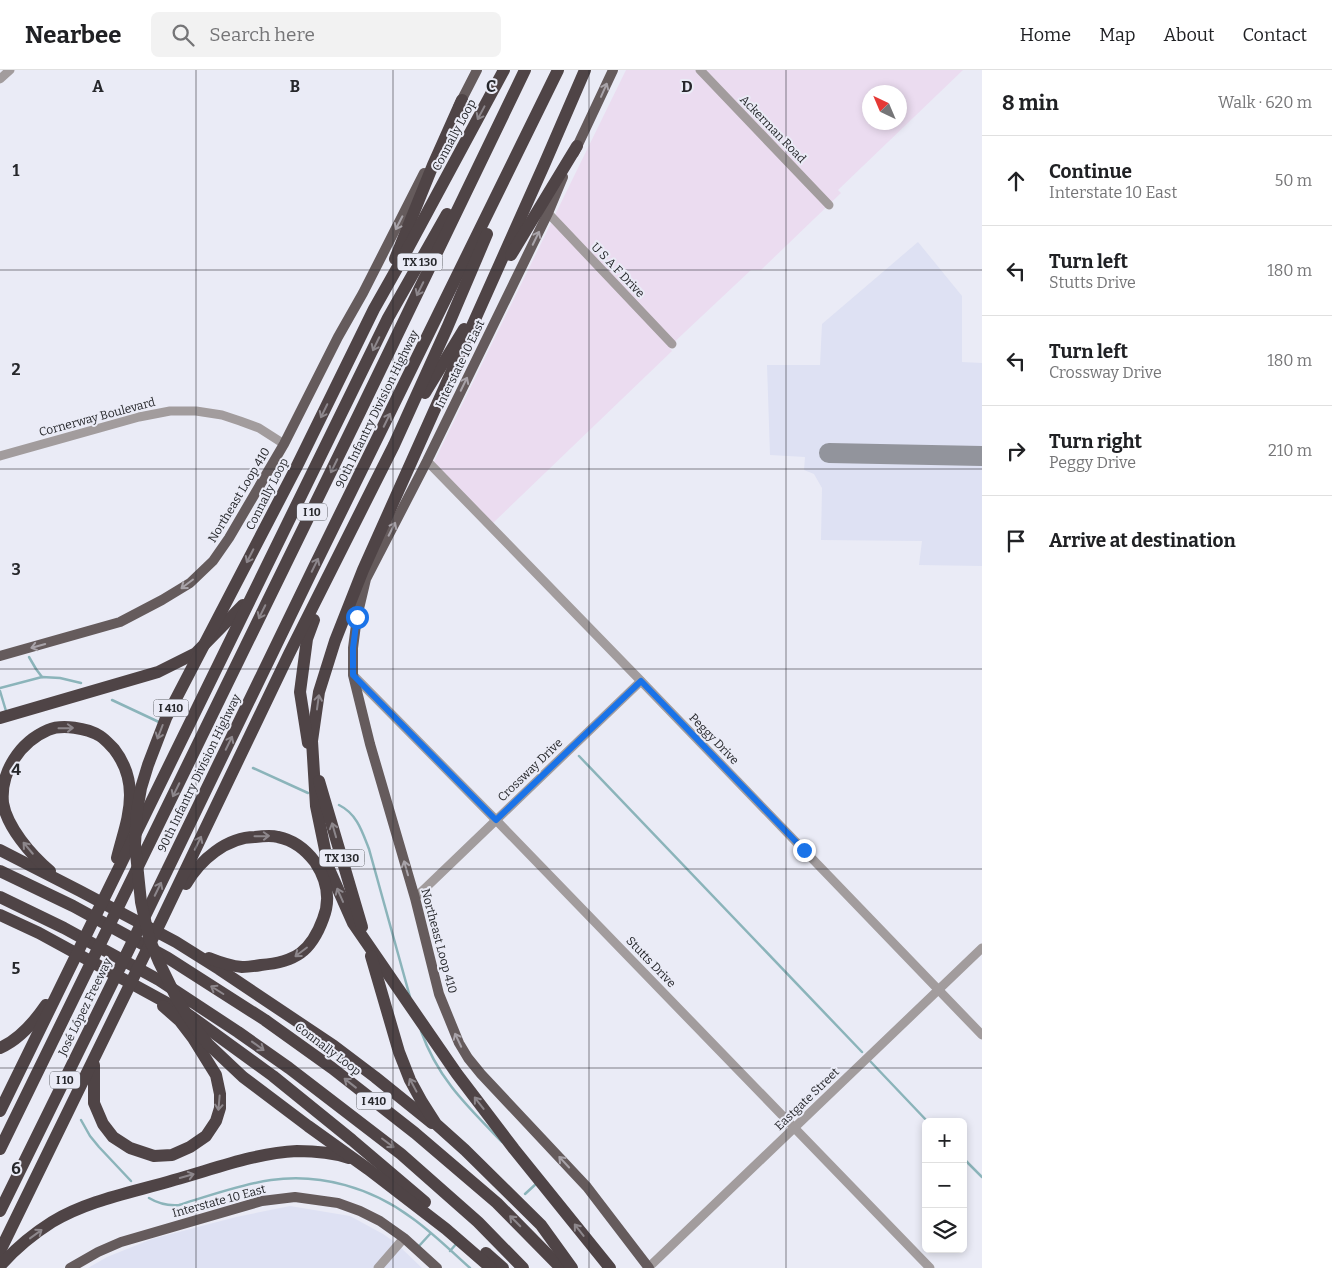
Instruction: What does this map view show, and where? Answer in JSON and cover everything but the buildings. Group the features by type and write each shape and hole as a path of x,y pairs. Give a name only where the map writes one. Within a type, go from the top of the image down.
{"highway":[{"name":"Connally Loop","path":"491,1268 446,1229 242,1076 208,1044 177,999 150,938 141,902 135,844 137,811 142,788 151,754 166,718 296,468 374,309 410,246 504,70"},
{"name":"90th Infantry Division Highway","path":"104,936 525,70"},
{"name":"90th Infantry Division Highway","path":"129,949 309,576 558,70"},
{"path":"585,70 363,570 335,641 319,692 312,741 316,806 329,869 353,923 457,1074 610,1268"},
{"name":"TX 130","path":"0,1048 21,1034 41,1012 69,970 388,318 517,87"},
{"path":"328,440 343,392 402,240 462,100"},
{"name":"TX 130","path":"538,112 447,328 394,445 342,549 307,639 300,692 307,738 399,1052 410,1080 436,1124 541,1225 572,1268"},
{"path":"394,445 446,357 517,246 577,146"},
{"path":"0,1251 289,654 342,549"},
{"path":"0,718 158,672 196,653 243,605 257,584"},
{"path":"63,882 22,842 10,822 3,794 6,773 25,745 50,730 63,728 79,728 101,736 121,758 127,774 130,794 126,826 112,882"},
{"path":"162,919 194,872 219,849 240,839 276,836 294,843 312,858 324,879 327,903 325,915 310,945 289,960 277,964 241,967 194,954"},
{"path":"0,850 176,942 334,1046 465,1150"},
{"name":"Connally Loop","path":"0,871 74,906 168,958 265,1020 332,1068 415,1133 497,1203 561,1268"},
{"name":"I 410","path":"0,897 64,928 159,980 253,1042 401,1154 478,1222 523,1268"},
{"path":"0,915 39,933 189,1015 273,1076 503,1268"},
{"path":"0,924 39,933"},
{"name":"José López Freeway","path":"0,1149 104,936"},
{"name":"José López Freeway","path":"0,1212 129,949"},
{"path":"0,1111 69,970"},
{"path":"94,1058 94,1103 103,1124 113,1137 130,1148 154,1156 172,1155 190,1147 206,1136 216,1121 220,1108 220,1094 216,1075 193,1038 180,1022 149,992"},
{"path":"0,1266 35,1234 53,1222 86,1205 258,1156 297,1151 348,1157 396,1179"}],"main road":[{"path":"284,444 477,70"},
{"name":"Interstate 10 East","path":"353,675 353,648 357,617 366,579 427,461 548,213 613,70"},
{"name":"Northeast Loop 410","path":"0,656 120,622 190,583 213,560 230,538 284,444"},
{"name":"Northeast Loop 410","path":"353,675 370,744 415,898 439,994 459,1043 481,1074 587,1187 649,1268"},
{"name":"Interstate 10 East","path":"70,1268 98,1252 121,1242 262,1201 295,1197 338,1203 360,1211 380,1221 404,1238 437,1268"}],"street":[{"path":"0,79 10,70"},
{"name":"Ackerman Road","path":"700,70 829,205"},
{"name":"U S A F Drive","path":"548,213 672,344"},
{"name":"Cornerway Boulevard","path":"0,456 139,417 170,411 196,411 231,418 259,428 284,444"},
{"name":"Peggy Drive","path":"427,461 982,1035"},
{"name":"Stutts Drive","path":"353,675 930,1268"},
{"name":"Crossway Drive","path":"415,898 641,681"},
{"name":"Eastgate Street","path":"649,1268 982,948"},
{"path":"378,1268 404,1238"}],"shaded area":[{"path":"626,70 963,70 907,124 907,85 862,85 862,130 900,130 838,190 841,193 761,270 751,270 669,347 672,351 493,523 434,462"},
{"path":"918,242 962,296 962,362 982,363 982,566 919,565 922,541 821,540 822,488 814,474 804,470 805,457 770,455 767,365 820,365 822,324"},
{"path":"290,1206 350,1216 396,1243 422,1268 88,1268 107,1257 152,1239 236,1217"}],"waterway":[{"path":"29,657 42,677"},
{"path":"0,688 42,677 60,678 81,683"},
{"path":"0,691 6,711"},
{"path":"112,700 161,723"},
{"path":"579,756 862,1052"},
{"path":"253,768 308,793"},
{"path":"339,805 355,818 369,849 410,997"},
{"path":"421,1031 436,1064 445,1078 465,1104 502,1142"},
{"path":"870,1061 924,1118"},
{"path":"81,1120 99,1147 131,1181"},
{"path":"967,1162 982,1177"},
{"path":"149,1198 163,1204 179,1205 237,1187 271,1180 290,1178 327,1181 363,1191 397,1207 427,1230 470,1268"},
{"path":"525,1194 537,1183"},
{"path":"419,1246 430,1234"},
{"path":"450,1251 457,1243"}],"taxiway":[{"path":"829,453 982,456"}],"route":[{"path":"357,617 353,648 353,675 496,820 641,681 804,850"}]}
